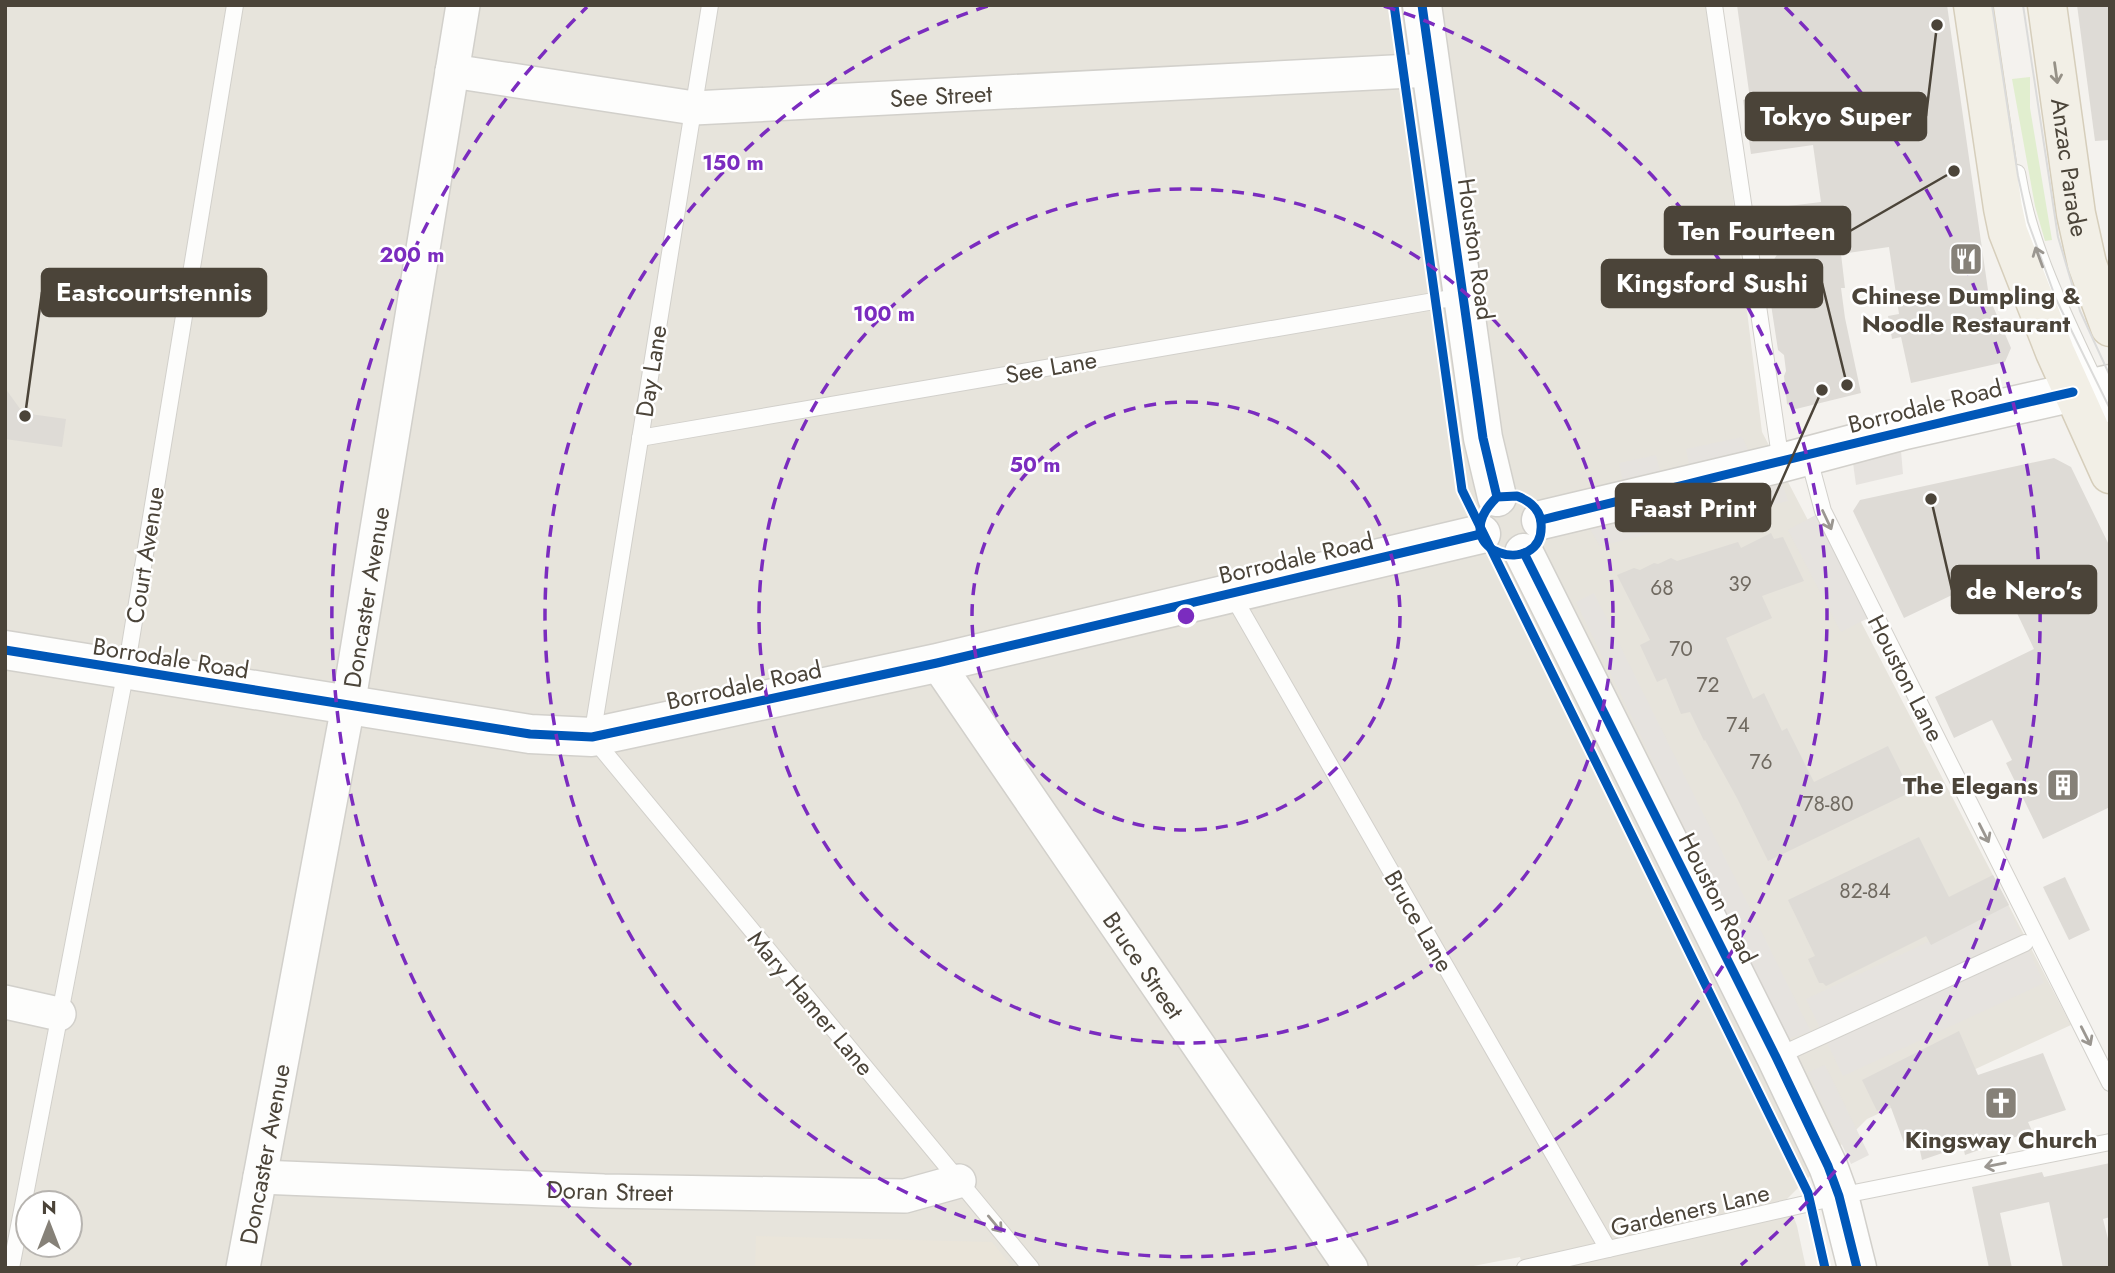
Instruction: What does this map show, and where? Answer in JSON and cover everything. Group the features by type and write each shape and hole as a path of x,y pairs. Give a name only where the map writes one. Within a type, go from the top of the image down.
{"main road":[{"path":"1973,5 2008,232 2055,352 2097,394 2110,474"},
{"name":"Anzac Parade","path":"2047,5 2076,214 2088,264 2110,327"}],"street":[{"name":"Doncaster Avenue","path":"243,1268 348,706 463,5"},
{"name":"Houston Road","path":"1422,5 1483,439 1497,497"},
{"name":"See Street","path":"452,71 694,108 1431,70"},
{"name":"Borrodale Road","path":"1541,520 1905,430 2097,394"},
{"path":"1517,496 1535,507 1541,520 1541,530 1538,540 1524,553 1513,556 1496,552 1488,546 1482,534 1482,517 1497,497 1517,496"},
{"name":"Borrodale Road","path":"5,650 530,734 592,737 937,663 1482,534"},
{"name":"Houston Road","path":"1524,553 1828,1166 1839,1196 1857,1268"},
{"name":"Bruce Street","path":"937,663 1351,1268"},
{"path":"5,1002 59,1014"},
{"name":"Doran Street","path":"260,1177 604,1191 905,1196 959,1181"}],"lane":[{"name":"Court Avenue","path":"11,1268 126,670 235,5"},
{"name":"Day Lane","path":"592,737 710,5"},
{"name":"Houston Lane","path":"1714,5 1794,459 2110,1083"},
{"name":"See Lane","path":"640,438 1463,296"},
{"name":"Bruce Lane","path":"1231,593 1608,1249"},
{"name":"Mary Hamer Lane","path":"592,737 1031,1268"},
{"path":"1776,1057 2025,943"},
{"name":"Gardeners Lane","path":"1525,1268 1839,1196 2110,1142"}],"shaded area":[{"path":"5,5 1709,5 1762,432 2071,1025 1867,1119 1787,1199 1797,1226 1806,1268 1523,1268 1520,1257 1463,1268 5,1268"},
{"path":"1742,437 1751,456 1690,469 1686,449"},
{"path":"1901,451 1903,474 1856,485 1853,463"},
{"path":"1656,455 1661,475 1623,483 1619,463"},
{"path":"1782,483 1788,501 1744,512 1740,493"},
{"path":"1717,499 1722,516 1600,546 1590,529"},
{"path":"1823,511 1874,615 1841,632 1788,530"},
{"path":"1594,593 1811,1032 1787,1039 1576,602"},
{"path":"2007,905 2044,983 1843,1076 1806,999"},
{"path":"1825,1065 1869,1155 1851,1164 1808,1072"},
{"path":"756,1236 992,1242 1013,1268 755,1268"}],"green space":[{"path":"2030,77 2030,108 2052,240 2045,241 2035,206 2012,79"}],"building":[{"path":"1737,5 1947,5 1989,297 2011,348 2005,362 1911,383 1901,337 1892,339 1888,316 1899,314 1889,247 1841,254 1845,288 1841,288 1845,318 1861,393 1796,409 1787,404 1784,355 1778,350 1766,272 1787,239 1761,243 1756,210 1821,202 1813,145 1751,154 1743,100 1750,99"},
{"path":"2077,5 2110,5 2110,140 2095,141"},
{"path":"5,388 23,413 66,419 62,447 5,439"},
{"path":"2054,458 2071,467 2110,547 2110,807 2043,839 2006,763 2012,760 1992,720 1954,738 1935,697 2034,649 1998,573 1904,618 1853,511 1860,500"},
{"path":"1771,533 1774,539 1783,537 1804,581 1762,596 1772,618 1726,638 1753,699 1764,693 1782,731 1787,728 1814,782 1888,746 1911,792 1768,861 1690,712 1681,714 1666,678 1657,682 1640,645 1650,640 1617,575 1634,568 1640,570 1671,558 1677,561 1738,542 1741,548"},
{"path":"1919,837 1949,897 1993,875 2009,905 1931,945 1926,936 1826,986 1819,983 1808,959 1815,956 1788,900"},
{"path":"2065,877 2090,930 2069,940 2043,887"},
{"name":"Kingsway Church","path":"1959,1031 1978,1075 2043,1053 2066,1110 2028,1122 2032,1131 1965,1155 1963,1146 1922,1160 1919,1146 1907,1151 1890,1105 1877,1111 1862,1080"},
{"path":"2110,1163 2110,1217 2103,1219 2110,1247 2110,1268 2063,1268 2049,1202 2000,1213 2012,1268 1989,1268 1972,1187 2042,1172 2044,1177"}],"tram line":[{"path":"1992,5 2018,176 2028,222 2056,299 2110,409"},
{"path":"2023,5 2058,237 2080,311 2110,376"}],"cycle path":[{"path":"1394,5 1462,490 1808,1193 1825,1268"},
{"path":"1422,5 1483,438 1497,497"},
{"path":"1541,520 2073,392"},
{"path":"1517,496 1530,503 1539,514 1541,523 1538,541 1528,551 1514,555 1499,553 1487,545 1481,533 1483,517 1497,497 1517,496"},
{"path":"5,650 530,734 592,737 937,663 1481,534"},
{"path":"1524,553 1828,1166 1839,1196 1857,1268"}],"place":[{"name":"Tokyo Super","path":"1937,25"},
{"name":"Ten Fourteen","path":"1954,171"},
{"name":"Chinese Dumpling & Noodle Restaurant","path":"1966,259"},
{"name":"Kingsford Sushi","path":"1847,385"},
{"name":"Faast Print","path":"1822,390"},
{"name":"Eastcourtstennis","path":"25,416"},
{"name":"de Nero's","path":"1931,499"},
{"name":"The Elegans","path":"2063,785"},
{"name":"Kingsway Church","path":"2001,1103"}]}
